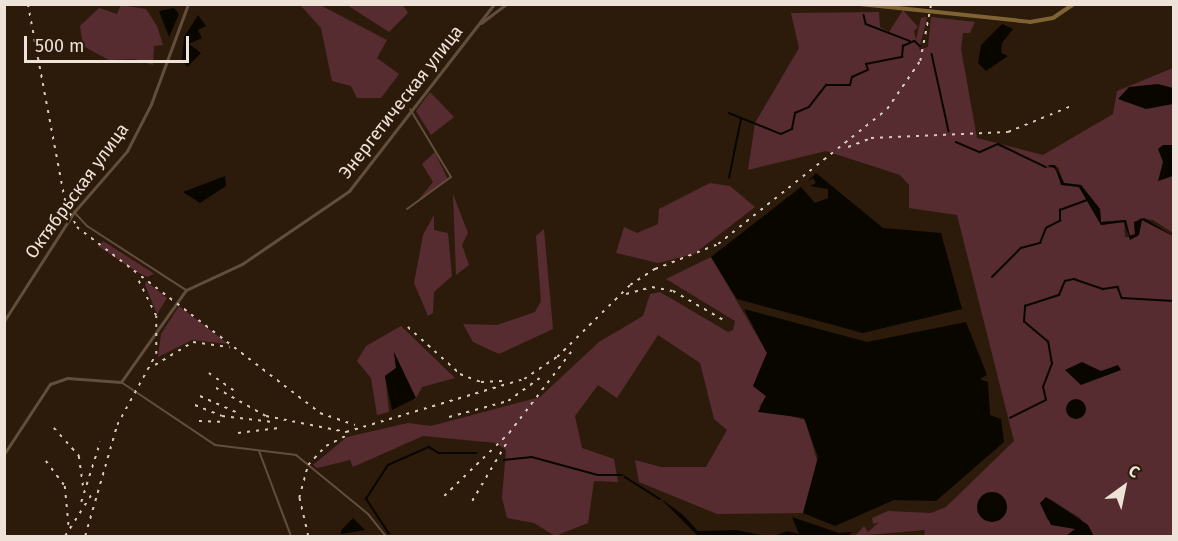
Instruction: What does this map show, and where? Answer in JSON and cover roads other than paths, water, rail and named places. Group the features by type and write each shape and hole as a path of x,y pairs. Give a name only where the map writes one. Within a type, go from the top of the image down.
{"main road":[{"path":"860,4 1038,22 1074,4"}],"street":[{"name":"Октябрьская улица","path":"4,321 74,212 122,159 145,118 188,4"},
{"path":"477,26 494,4"},
{"path":"477,26 506,4"},
{"name":"Энергетическая улица","path":"186,290 242,264 342,197 452,52 477,26"},
{"path":"407,209 451,177 430,137 410,109"},
{"path":"74,212 95,231 186,290 121,382"},
{"path":"4,454 50,384 67,378 121,382 129,390 215,445 296,455 368,514 386,537"},
{"path":"259,451 291,537"}],"waterway":[{"path":"864,15 866,24 910,41"},
{"path":"729,113 781,134 792,129 795,113 809,107 826,85 850,85 852,77 868,70 866,64 902,57 903,46 914,41"},
{"path":"915,41 920,46"},
{"path":"932,54 949,131"},
{"path":"729,178 741,119"},
{"path":"956,142 980,152 998,144 1046,167"},
{"path":"992,277 1021,248 1040,243 1046,228 1060,221 1060,210 1088,200"},
{"path":"1010,418 1046,400 1043,387 1052,364 1048,342 1024,322 1025,306 1059,295 1065,281 1074,279 1103,289 1118,287 1122,298 1174,301"},
{"path":"389,534 366,499 388,465 429,447 439,453 476,453"},
{"path":"504,460 532,457 598,475 622,475"},
{"path":"625,477 660,499"}],"railway":[{"path":"28,4 66,205 77,227 320,413 355,425"},
{"path":"216,388 266,416 346,432 524,379 557,357 630,285 655,269 718,244 887,109 920,61 931,4"},
{"path":"848,147 871,138 1008,132 1071,106"},
{"path":"85,536 117,425 156,354 156,316 137,278"},
{"path":"626,294 652,287 673,291 727,322"},
{"path":"408,327 460,374 481,382 502,381"},
{"path":"155,365 193,342 230,347"},
{"path":"444,496 509,433 571,352"},
{"path":"209,373 238,393"},
{"path":"449,417 508,401 541,377"},
{"path":"200,396 238,413"},
{"path":"195,405 222,416 273,422"},
{"path":"199,421 226,422"},
{"path":"54,428 79,456 83,486"},
{"path":"238,433 279,428"},
{"path":"308,536 299,498 308,465 326,446 350,434"},
{"path":"81,502 100,442"},
{"path":"472,501 507,442"},
{"path":"46,461 65,486 69,528"},
{"path":"65,536 93,492"}]}
